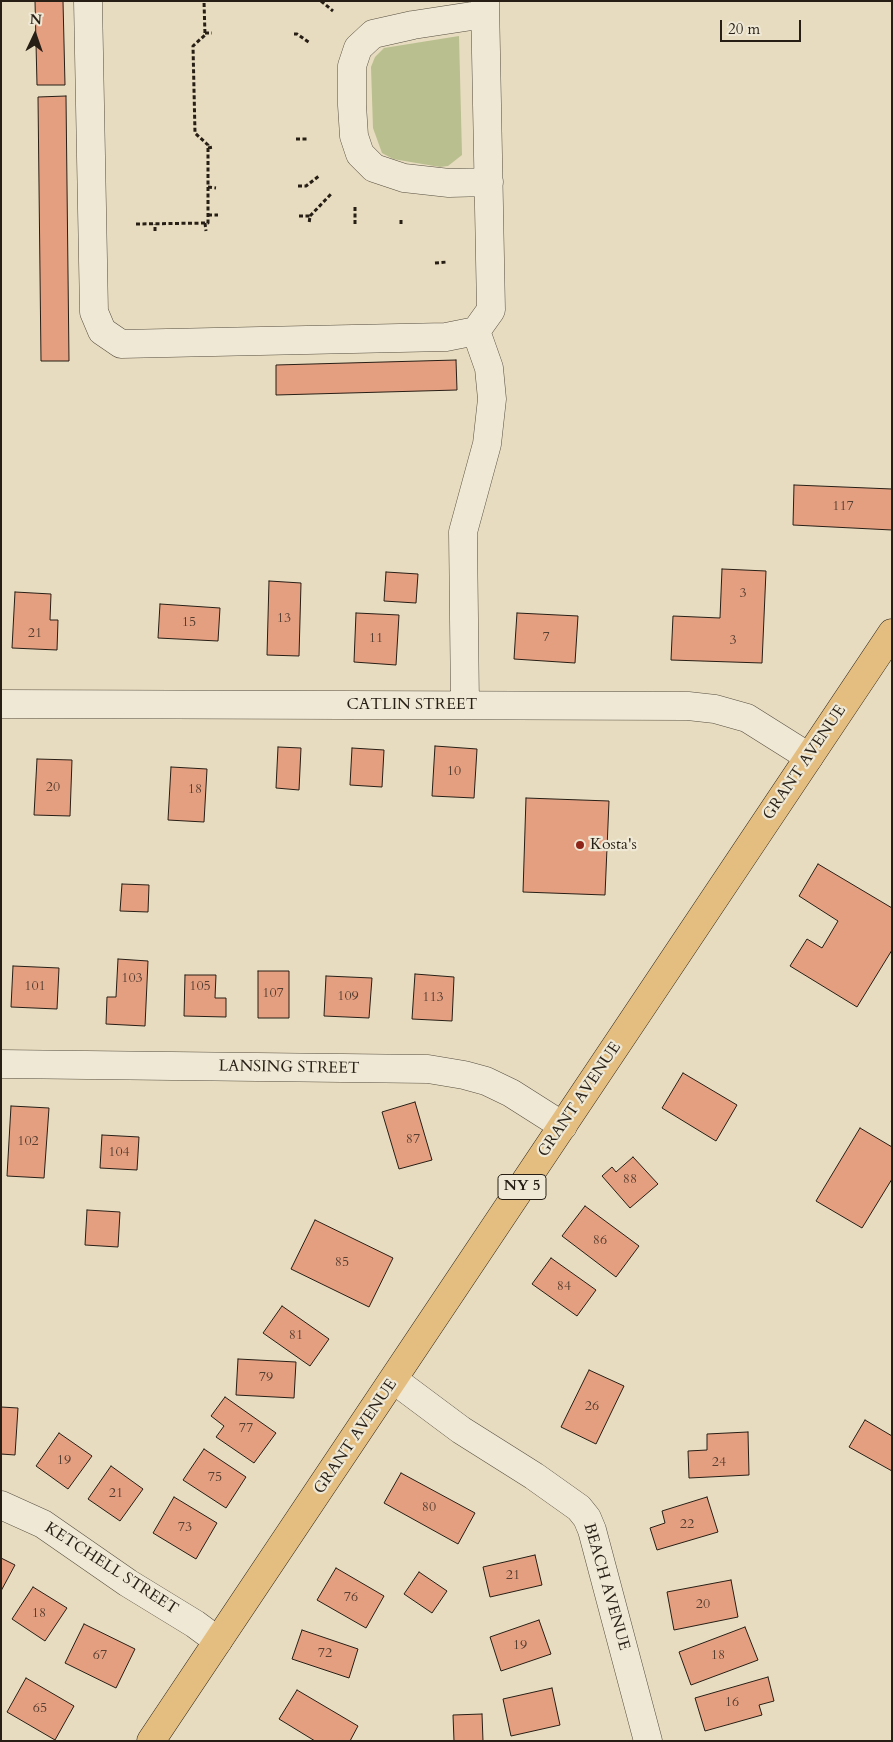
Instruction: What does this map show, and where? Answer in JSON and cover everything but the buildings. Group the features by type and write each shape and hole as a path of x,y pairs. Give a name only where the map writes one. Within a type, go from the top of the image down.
{"highway":[{"name":"GRANT AVENUE","path":"151,1741 892,633"}],"street":[{"path":"88,1 94,312 102,331 121,344 446,337 476,331 491,310 489,182 485,8 373,34 358,48 352,66 354,136 360,154 374,168 404,178 449,183 489,182"},
{"path":"465,705 463,532 487,444 492,399 488,368 476,331"},
{"name":"CATLIN STREET","path":"1,704 688,706 715,709 747,718 809,757"},
{"name":"LANSING STREET","path":"1,1064 428,1069 486,1081 512,1092 563,1126"},
{"name":"BEACH AVENUE","path":"394,1380 461,1430 534,1476 579,1508 587,1518 592,1530 648,1741"},
{"name":"KETCHELL STREET","path":"1,1505 43,1524 128,1583 218,1640"}],"path":[{"path":"204,1 205,33"},
{"path":"321,1 333,11"},
{"path":"136,224 208,223 208,148 195,133 193,46 205,33 212,32"},
{"path":"294,34 297,34 310,44"},
{"path":"296,139 307,139"},
{"path":"208,148 214,148"},
{"path":"298,186 306,186 319,176"},
{"path":"208,187 216,188"},
{"path":"309,224 310,216 332,193"},
{"path":"355,207 355,224"},
{"path":"208,215 218,215"},
{"path":"299,216 310,216"},
{"path":"401,218 401,224"},
{"path":"205,223 206,231"},
{"path":"155,224 155,231"},
{"path":"435,263 447,262"}],"green space":[{"path":"459,36 462,155 448,166 440,167 393,159 382,153 373,128 371,67 375,57 384,48"}],"place":[{"name":"Kosta's","path":"580,845"}]}
